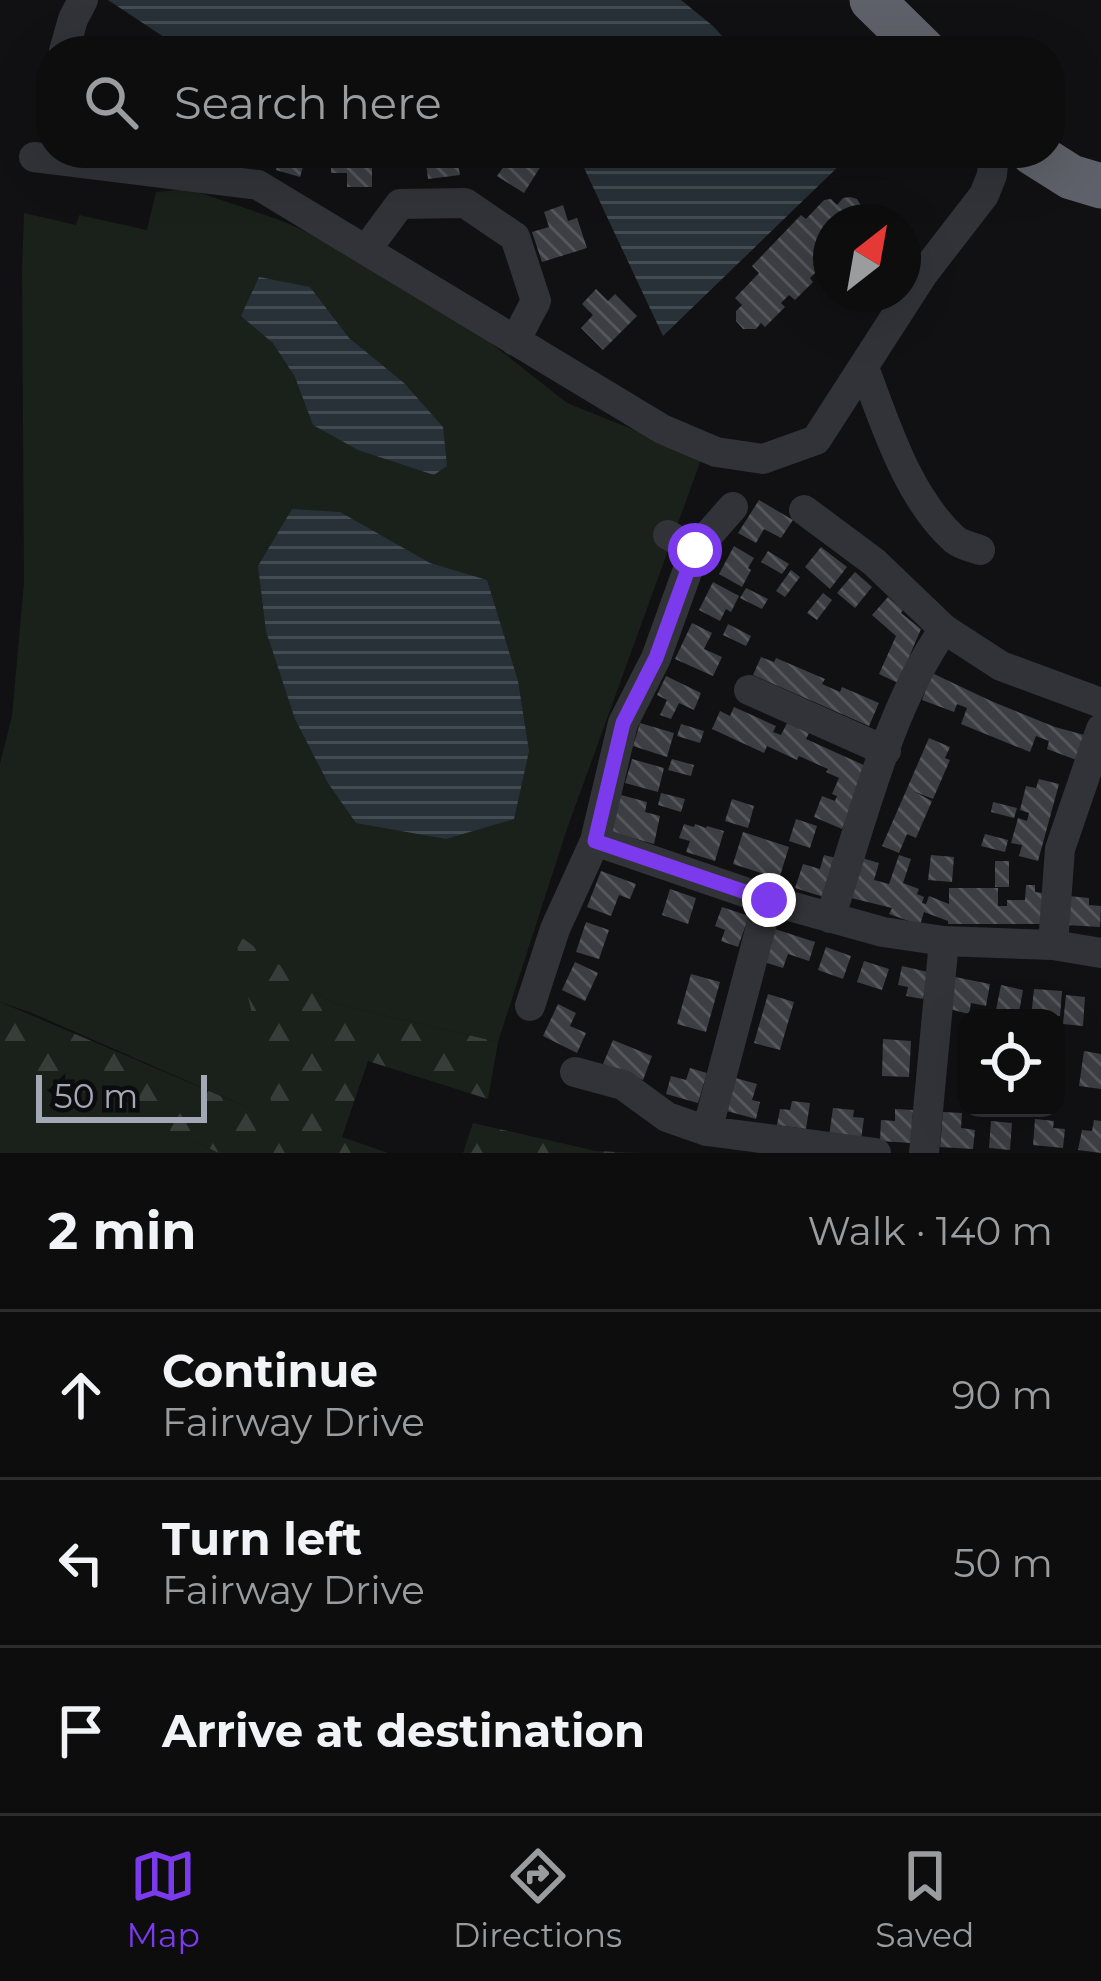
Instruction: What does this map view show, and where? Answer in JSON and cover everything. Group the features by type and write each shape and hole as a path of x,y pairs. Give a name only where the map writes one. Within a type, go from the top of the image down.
{"highway":[{"path":"872,0 909,36"},
{"path":"1065,156 1079,159 1101,183"}],"street":[{"path":"68,36 83,0"},
{"path":"139,168 258,184 662,429 716,452 763,459 816,440 923,274 984,195 993,168"},
{"path":"984,195 1029,168"},
{"path":"366,250 400,203 466,202 515,237 536,302 515,341"},
{"path":"864,368 891,445 928,508 957,543 980,550"},
{"path":"530,1006 555,929 595,841 623,723 656,658 681,543 733,507"},
{"path":"804,510 874,562 944,629 1001,666 1101,703"},
{"path":"830,918 921,662 944,629"},
{"path":"749,690 886,752"},
{"path":"1053,945 1060,849 1101,729"},
{"path":"595,841 769,900 883,932 1101,953"},
{"path":"707,1131 769,900"},
{"path":"924,1153 944,941"},
{"path":"575,1072 623,1085 667,1117 707,1131 876,1153"}],"green space":[{"path":"189,189 280,220 349,251 482,336 567,403 702,457 567,829 498,1042 332,1003 235,934 276,1120 0,1002 0,764 12,716 24,582 24,213 76,225 79,215 147,230 156,192"},
{"path":"234,932 332,1003 498,1042 488,1099 368,1061 342,1137 388,1153 219,1153 0,1054 0,1002 275,1119"},
{"path":"0,1053 219,1153 0,1153"},
{"path":"473,1123 596,1151 642,1153 463,1153"}],"shaded area":[{"path":"108,0 681,0 722,36 162,36"},
{"path":"584,168 837,168 663,336"},
{"path":"259,277 310,287 349,338 404,383 443,427 447,466 434,475 358,450 313,425 295,377 273,343 241,316"},
{"path":"292,509 340,512 430,563 487,580 518,681 529,751 514,819 446,839 356,823 328,783 295,719 266,631 258,566"}],"building":[{"path":"276,168 303,168 300,177"},
{"path":"331,168 372,168 372,187 347,187 347,173 331,173"},
{"path":"427,168 459,168 460,175 428,179"},
{"path":"503,168 540,168 524,193 497,176"},
{"path":"843,198 857,199 860,204 838,204"},
{"path":"563,205 568,221 577,218 587,248 542,262 532,232 549,227 544,212"},
{"path":"813,212 813,282 795,300 789,295 781,303 785,307 765,327 761,323 756,329 743,329 736,321 742,305 735,298 759,273 752,266 801,215 806,219"},
{"path":"596,289 608,301 615,294 637,316 603,350 581,328 593,315 582,304"},
{"path":"759,500 793,520 781,538 764,529 756,543 738,533"},
{"path":"734,546 754,558 742,587 719,574"},
{"path":"821,547 847,567 830,589 805,567"},
{"path":"768,551 789,564 782,574 761,562"},
{"path":"791,570 800,577 785,597 776,591"},
{"path":"855,572 872,587 855,608 837,593"},
{"path":"713,582 739,596 720,621 699,610"},
{"path":"746,588 768,599 762,609 740,598"},
{"path":"823,593 832,600 817,620 807,613"},
{"path":"888,597 921,629 898,683 879,674 896,636 872,615"},
{"path":"692,623 712,633 704,649 722,657 713,676 675,659"},
{"path":"728,624 751,636 746,646 723,635"},
{"path":"761,657 774,662 776,658 825,679 822,684 840,692 842,687 879,703 869,726 753,675"},
{"path":"932,673 1055,727 1088,736 1079,761 1047,749 1049,741 1036,736 1030,752 961,724 967,708 957,704 954,712 922,700"},
{"path":"666,676 701,693 694,710 679,703 671,719 660,715 667,700 657,695"},
{"path":"734,707 776,726 773,732 781,735 787,723 809,733 806,739 868,767 842,829 814,817 822,796 835,801 837,796 832,794 839,778 799,756 797,760 767,746 764,753 712,729 720,711 730,716"},
{"path":"640,723 674,733 667,757 633,746"},
{"path":"681,724 704,731 700,743 677,736"},
{"path":"929,738 950,747 945,758 950,760 933,799 913,791 932,801 916,838 907,834 899,853 882,846"},
{"path":"632,759 664,768 658,792 625,783"},
{"path":"672,759 694,765 691,776 668,770"},
{"path":"1039,779 1059,784 1038,861 1019,856 1022,845 1011,843 1018,818 1027,821 1029,813 1020,810 1026,786 1036,788"},
{"path":"661,793 685,799 681,812 658,805"},
{"path":"621,795 647,802 645,812 660,816 654,844 611,832"},
{"path":"732,799 754,806 748,828 725,821"},
{"path":"993,802 1017,808 1014,818 991,812"},
{"path":"796,819 817,826 810,848 789,841"},
{"path":"684,824 724,831 715,861 686,852 690,841 679,838"},
{"path":"743,832 789,847 779,879 733,864"},
{"path":"985,834 1008,840 1005,852 981,846"},
{"path":"824,855 840,859 827,898 795,888 803,864 820,869"},
{"path":"899,855 911,859 903,883 919,889 922,903 929,896 949,904 949,888 998,888 998,906 1007,906 1007,900 1025,900 1026,885 1035,885 1035,892 1042,893 1042,924 948,924 924,912 920,925 889,914 892,908 851,898 862,858 879,863 874,880 889,884"},
{"path":"931,855 954,857 952,882 928,880"},
{"path":"995,861 1009,861 1009,887 995,887"},
{"path":"601,871 636,884 630,899 619,895 611,916 587,907"},
{"path":"670,889 696,898 688,924 662,915"},
{"path":"1068,896 1089,898 1089,905 1101,906 1100,927 1066,925"},
{"path":"722,907 749,916 738,947 721,941 725,930 715,926"},
{"path":"586,922 609,930 599,959 576,952"},
{"path":"775,929 815,942 809,961 788,954 783,968 764,962"},
{"path":"826,947 851,956 843,979 818,970"},
{"path":"864,961 889,969 882,990 857,982"},
{"path":"575,962 598,973 585,1001 562,990"},
{"path":"902,966 928,972 923,999 906,996 908,987 898,985"},
{"path":"691,974 720,982 706,1032 677,1024"},
{"path":"955,977 990,984 986,1006 971,1003 970,1009 949,1009"},
{"path":"1001,985 1023,990 1020,1009 996,1009"},
{"path":"1034,989 1062,991 1061,1009 1032,1009"},
{"path":"768,994 794,1002 780,1050 754,1043"},
{"path":"1066,995 1085,997 1083,1026 1065,1024"},
{"path":"558,1004 576,1013 570,1026 586,1033 577,1053 543,1036"},
{"path":"883,1039 911,1041 909,1077 882,1076"},
{"path":"613,1040 652,1056 643,1080 603,1064"},
{"path":"1084,1051 1101,1054 1101,1089 1079,1086"},
{"path":"690,1068 707,1073 698,1103 666,1094 671,1076 686,1080"},
{"path":"732,1077 757,1084 752,1100 760,1102 756,1119 723,1110"},
{"path":"792,1101 810,1103 806,1129 777,1125 780,1109 790,1110"},
{"path":"833,1108 854,1110 853,1117 864,1118 861,1140 829,1136"},
{"path":"895,1109 913,1110 911,1143 880,1141 881,1120 895,1121"},
{"path":"943,1112 957,1113 961,1128 975,1130 973,1149 940,1147"},
{"path":"1035,1119 1054,1121 1053,1128 1065,1129 1063,1148 1033,1145"},
{"path":"1094,1120 1101,1121 1101,1153 1078,1150 1082,1130 1092,1131"},
{"path":"991,1121 1012,1123 1010,1150 989,1148"}],"route":[{"path":"695,550 656,658 623,723 595,841 769,900"}]}
